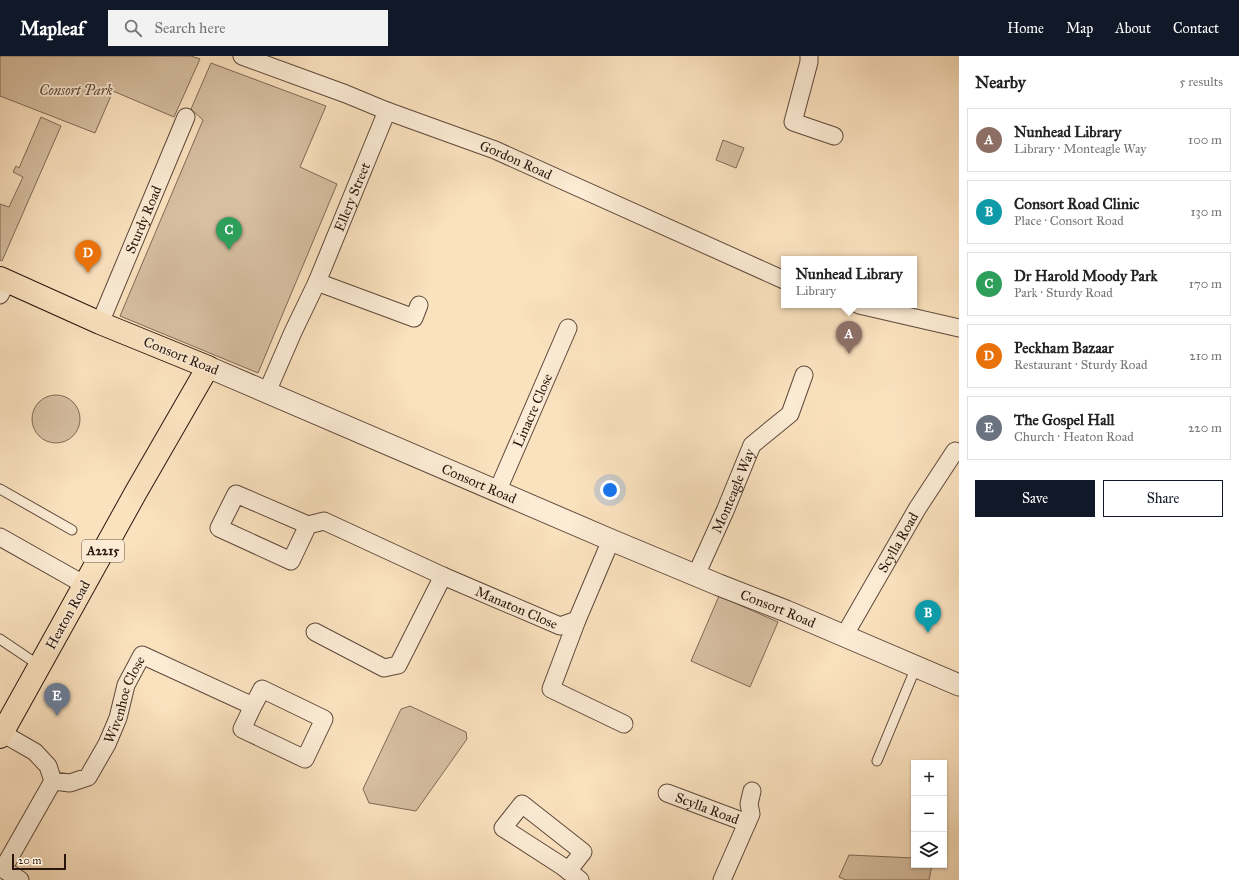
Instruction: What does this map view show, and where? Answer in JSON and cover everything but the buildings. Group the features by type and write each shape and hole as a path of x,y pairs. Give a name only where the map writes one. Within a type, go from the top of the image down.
{"main road":[{"name":"Consort Road","path":"2,285 208,367"},
{"name":"Heaton Road","path":"1,735 136,492 208,367"}],"street":[{"name":"Gordon Road","path":"242,56 495,150 781,279"},
{"path":"809,56 809,62 793,122 834,136"},
{"name":"Ellery Street","path":"267,392 317,282 387,111"},
{"name":"Sturdy Road","path":"100,323 186,116"},
{"path":"317,282 414,318 420,305"},
{"path":"872,308 959,328"},
{"name":"Linacre Close","path":"497,492 568,328"},
{"name":"Consort Road","path":"208,367 497,492 786,611 959,685"},
{"name":"Monteagle Way","path":"696,575 725,511 752,444 790,414 804,375"},
{"name":"Scylla Road","path":"844,636 917,509 955,451"},
{"name":"Manaton Close","path":"308,525 290,562 219,528 236,494 308,525 324,522 443,576 560,626 577,620 611,540"},
{"path":"0,537 85,585"},
{"path":"315,632 384,668 398,666 443,576"},
{"path":"577,620 551,689 624,724"},
{"name":"Wivenhoe Close","path":"53,781 70,783 88,777 107,744 118,718 126,685 142,655 253,706"},
{"path":"262,689 324,719 305,759 242,729 253,706 262,689"},
{"path":"1,735 35,752 48,766 53,781 3,869 20,880"},
{"name":"Scylla Road","path":"722,880 751,814 749,804 752,792"},
{"name":"Scylla Road","path":"667,793 747,824"}],"lane":[{"path":"0,489 72,530"},
{"path":"0,640 40,666"},
{"path":"877,761 916,666"}],"green space":[{"name":"Consort Park","path":"0,56 191,56 200,59 174,117 113,91 95,133 0,96"},
{"path":"211,63 326,106 300,167 337,184 258,373 120,316 203,120 191,109"},
{"path":"41,117 61,126 2,261 0,260 0,204 9,207 23,177 13,172 16,166 19,168"},
{"path":"723,140 744,148 736,168 716,160"},
{"path":"51,395 61,395 73,402 80,414 80,424 73,436 61,443 51,443 43,439 36,432 32,424 32,414 36,406 43,399"},
{"path":"719,596 778,622 750,687 691,661"},
{"path":"410,706 466,732 467,739 416,811 369,803 363,789 401,709"},
{"path":"849,855 911,858 911,868 931,868 929,880 846,880 839,877"}],"place":[{"name":"Dr Harold Moody Park","path":"229,250"},
{"name":"Peckham Bazaar","path":"88,273"},
{"name":"Nunhead Library","path":"849,354"},
{"name":"Consort Road Clinic","path":"928,633"},
{"name":"The Gospel Hall","path":"57,716"}]}
